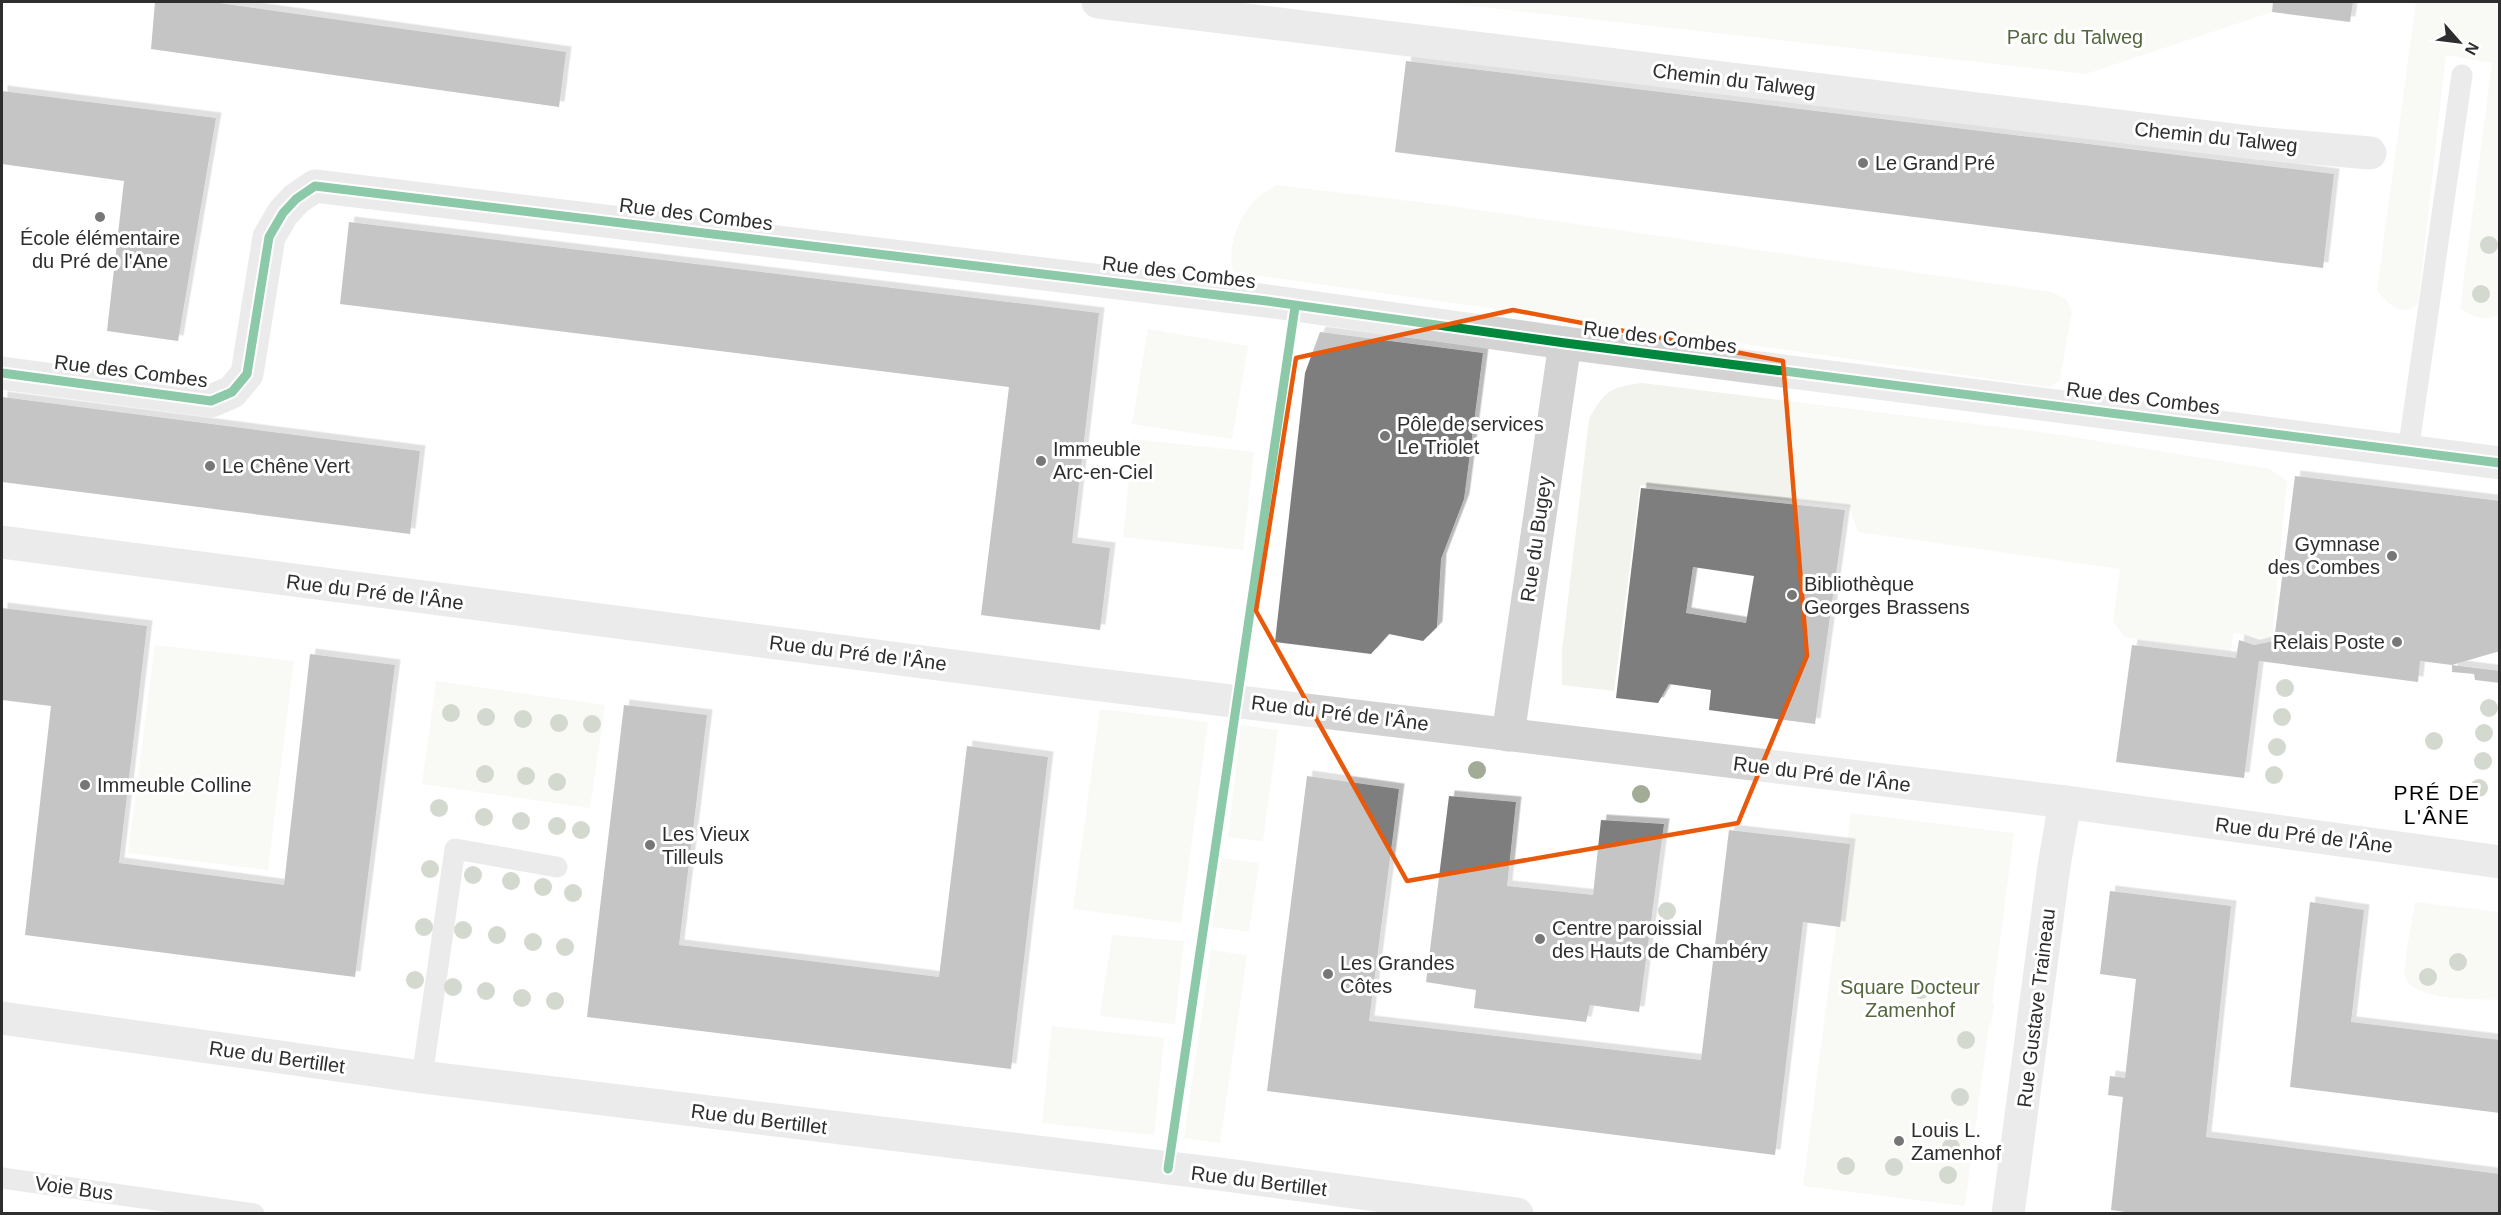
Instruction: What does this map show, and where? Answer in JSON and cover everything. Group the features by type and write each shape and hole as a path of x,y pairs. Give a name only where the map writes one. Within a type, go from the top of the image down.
{"street":[{"name":"Chemin du Talweg","path":"1098,2 2257,143 2370,153"},
{"name":"Rue des Combes","path":"2,373 211,401 232,392 247,374 269,237 283,213 296,199 315,186 1267,301 1565,343 2499,463"},
{"name":"Rue du Bugey","path":"1508,735 1565,343"},
{"name":"Rue du Pré de l'Âne","path":"2,542 425,599 1508,735 2065,802 2499,862"},
{"name":"Rue Gustave Traineau","path":"2008,1214 2054,866 2065,802"},
{"name":"Rue du Bertillet","path":"2,1018 422,1077 1227,1175 1517,1214"}],"lane":[{"path":"2408,452 2463,75"},
{"path":"422,1077 455,849 557,867"},
{"name":"Voie Bus","path":"2,1178 254,1214"}],"highlighted area":[{"path":"1513,310 1783,361 1807,656 1738,823 1407,881 1256,611 1296,358"}],"green space":[{"name":"Parc du Talweg","path":"1436,2 2273,2 2272,12 2086,74"},
{"path":"2416,2 2499,2 2500,315 2494,317 2479,318 2460,308 2492,63 2446,55 2418,304 2407,310 2395,307 2385,300 2377,289"},
{"path":"1277,185 1451,206 2051,292 2066,299 2072,311 2060,380 2050,387 1233,272 1233,243 1239,223 1257,198"},
{"path":"1148,329 1248,346 1232,439 1132,424"},
{"path":"1642,383 2048,433 2270,469 2287,481 2272,639 2233,633 2231,652 2125,637 2113,622 2120,569 1858,532 1849,507 1640,485 1614,691 1562,685 1562,651 1589,419 1604,396 1622,386"},
{"path":"1133,439 1254,452 1243,550 1123,537"},
{"path":"155,645 294,661 268,870 128,853"},
{"path":"436,681 605,705 590,808 422,784"},
{"path":"1100,709 1208,722 1181,923 1073,909"},
{"path":"1241,725 1278,730 1263,841 1228,837"},
{"name":"Square Docteur Zamenhof","path":"1851,813 2014,833 1992,1003 1994,1004 1991,1025 1989,1025 1965,1206 1803,1186"},
{"path":"1222,858 1259,863 1249,932 1212,927"},
{"path":"2415,902 2499,912 2499,1000 2446,997 2419,990 2409,984 2405,970"},
{"path":"1112,935 1184,941 1175,1024 1100,1016"},
{"path":"1211,950 1247,955 1220,1143 1184,1138"},
{"path":"1052,1026 1164,1038 1154,1135 1042,1123"}],"building":[{"path":"155,2 212,2 566,52 559,107 151,49"},
{"path":"2273,2 2353,2 2350,22 2272,12"},
{"name":"Le Grand Pré","path":"1406,61 2334,174 2323,268 1395,152"},
{"path":"2,91 216,118 178,341 107,331 124,181 2,164"},
{"name":"Immeuble Arc-en-Ciel","path":"349,222 1099,313 1072,543 1110,548 1100,630 981,615 1009,387 340,304"},
{"name":"Pôle de services Le Triolet","path":"1320,332 1483,353 1464,499 1441,559 1437,627 1423,641 1389,634 1371,654 1275,642 1305,373"},
{"name":"Le Chêne Vert","path":"2,397 420,451 410,534 2,482"},
{"name":"Gymnase des Combes","path":"2295,476 2500,501 2500,651 2452,665 2420,661 2418,682 2259,661 2244,778 2116,762 2132,645 2236,658 2239,640 2254,645 2274,641"},
{"name":"Bibliothèque Georges Brassens","path":"1641,488 1845,510 1815,724 1709,710 1711,690 1669,684 1658,703 1616,698","holes":["1693,567 1754,576 1746,623 1686,613"]},
{"name":"Immeuble Colline","path":"2,608 147,626 119,863 284,885 310,654 395,665 355,977 25,935 51,706 2,700"},
{"path":"2452,665 2500,671 2500,683 2475,680 2474,674 2452,672"},
{"name":"Les Vieux Tilleuls","path":"624,705 707,715 679,945 939,977 967,746 1048,757 1011,1069 587,1017"},
{"name":"Les Grandes Côtes","path":"1307,776 1399,789 1369,1021 1701,1060 1729,830 1850,844 1840,927 1803,922 1775,1155 1267,1091"},
{"name":"Centre paroissial des Hauts de Chambéry","path":"1449,796 1516,802 1507,886 1593,895 1601,820 1664,824 1639,1012 1590,1005 1586,1022 1474,1008 1476,990 1426,982"},
{"path":"2110,891 2231,906 2206,1137 2500,1174 2500,1214 2140,1214 2111,1210 2123,1097 2108,1095 2110,1076 2125,1078 2136,979 2100,974"},
{"path":"2310,902 2364,910 2351,1022 2500,1040 2500,1113 2290,1087"}],"cycle path":[{"path":"2,373 211,401 232,392 247,374 269,237 283,213 296,199 315,186 1267,301 1565,343 2500,463"},
{"path":"1168,1169 1295,307"}],"place":[{"name":"Le Grand Pré","path":"1863,163"},
{"name":"École élémentaire du Pré de l'Ane","path":"100,217"},
{"name":"Pôle de services Le Triolet","path":"1385,436"},
{"name":"Immeuble Arc-en-Ciel","path":"1041,461"},
{"name":"Le Chêne Vert","path":"210,466"},
{"name":"Gymnase des Combes","path":"2392,556"},
{"name":"Bibliothèque Georges Brassens","path":"1792,595"},
{"name":"Relais Poste","path":"2397,642"},
{"name":"Immeuble Colline","path":"85,785"},
{"name":"Les Vieux Tilleuls","path":"650,845"},
{"name":"Centre paroissial des Hauts de Chambéry","path":"1540,939"},
{"name":"Les Grandes Côtes","path":"1328,974"},
{"name":"Louis L. Zamenhof","path":"1899,1141"}],"district":[{"name":"PRÉ DE L'ÂNE","path":"2437,805"}]}
